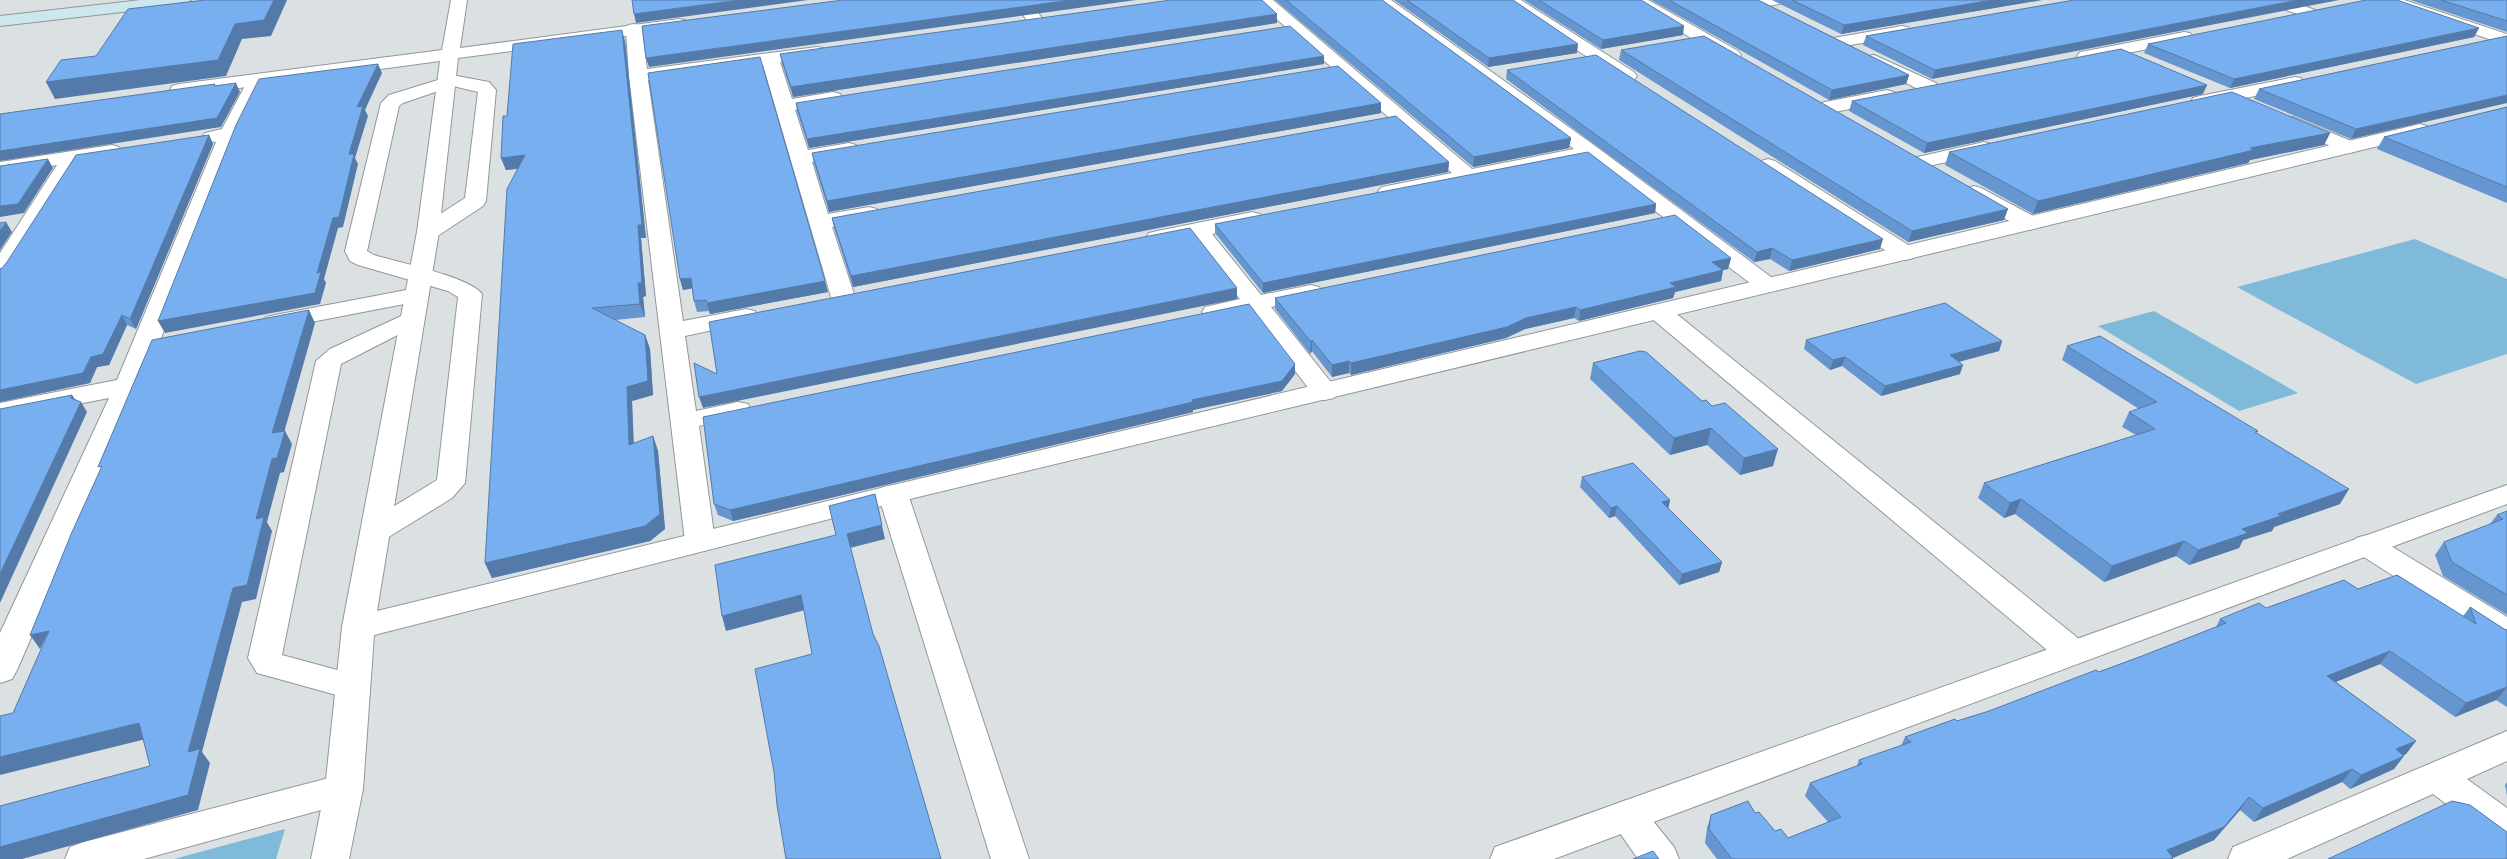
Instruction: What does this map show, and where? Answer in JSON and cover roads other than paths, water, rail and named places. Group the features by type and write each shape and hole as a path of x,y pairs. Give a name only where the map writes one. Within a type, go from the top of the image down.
{"main road":[{"path":"0,5 45,0"},
{"path":"0,21 184,0"}],"street":[{"path":"330,859 344,789 351,686 358,626 428,232 447,72 459,0"},
{"path":"1021,0 1036,21"},
{"path":"1263,0 1292,27 1467,175"},
{"path":"1381,0 1496,74 1591,152 1676,218 1767,284"},
{"path":"1510,0 1647,88"},
{"path":"1636,0 1747,64"},
{"path":"2272,0 2309,13"},
{"path":"2388,0 2504,39"},
{"path":"1764,1 1786,16"},
{"path":"2271,20 2328,9"},
{"path":"1016,23 1054,18"},
{"path":"158,93 257,80 447,72 634,30 693,22"},
{"path":"1273,30 1292,27"},
{"path":"1839,42 1916,29"},
{"path":"634,30 638,76 672,331 686,420 700,542"},
{"path":"2071,59 2204,33"},
{"path":"1822,34 1929,87"},
{"path":"1675,44 1704,39"},
{"path":"2462,46 2504,39"},
{"path":"638,76 829,50"},
{"path":"2118,50 2146,62"},
{"path":"1570,61 1626,51"},
{"path":"770,59 843,297"},
{"path":"1321,72 1341,68"},
{"path":"417,296 358,256 356,251 390,103 447,72 482,86 487,90 475,201 428,232"},
{"path":"2180,106 2316,77"},
{"path":"0,670 146,346 229,134 257,80"},
{"path":"1825,108 1948,84"},
{"path":"2201,84 2254,107"},
{"path":"785,106 853,95"},
{"path":"1808,98 1851,123"},
{"path":"1371,123 1400,117"},
{"path":"2280,118 2349,147"},
{"path":"358,626 893,494 1659,312 1767,284 2442,125"},
{"path":"190,140 229,134"},
{"path":"1920,162 2006,143"},
{"path":"799,158 868,146"},
{"path":"0,168 132,149"},
{"path":"1371,195 1591,152"},
{"path":"1902,152 1945,176"},
{"path":"0,271 73,157"},
{"path":"1756,157 1905,253"},
{"path":"1962,185 2029,223"},
{"path":"821,222 890,210"},
{"path":"1140,241 1274,214"},
{"path":"1647,224 1676,218"},
{"path":"8,224 34,220"},
{"path":"1198,230 1325,392"},
{"path":"252,326 417,296 456,286 470,294 451,483 442,491 376,531"},
{"path":"1188,318 1334,288"},
{"path":"351,686 269,664 265,658 329,361 417,296"},
{"path":"672,331 766,312"},
{"path":"1659,312 2072,652"},
{"path":"146,346 174,340"},
{"path":"0,411 127,386"},
{"path":"686,420 763,405"},
{"path":"893,494 1010,859"},
{"path":"1510,859 2507,494"},
{"path":"2367,545 2507,634"},
{"path":"2248,859 2507,745"},
{"path":"2436,776 2507,829"},
{"path":"84,859 344,789"},
{"path":"1627,816 1660,859"}]}
